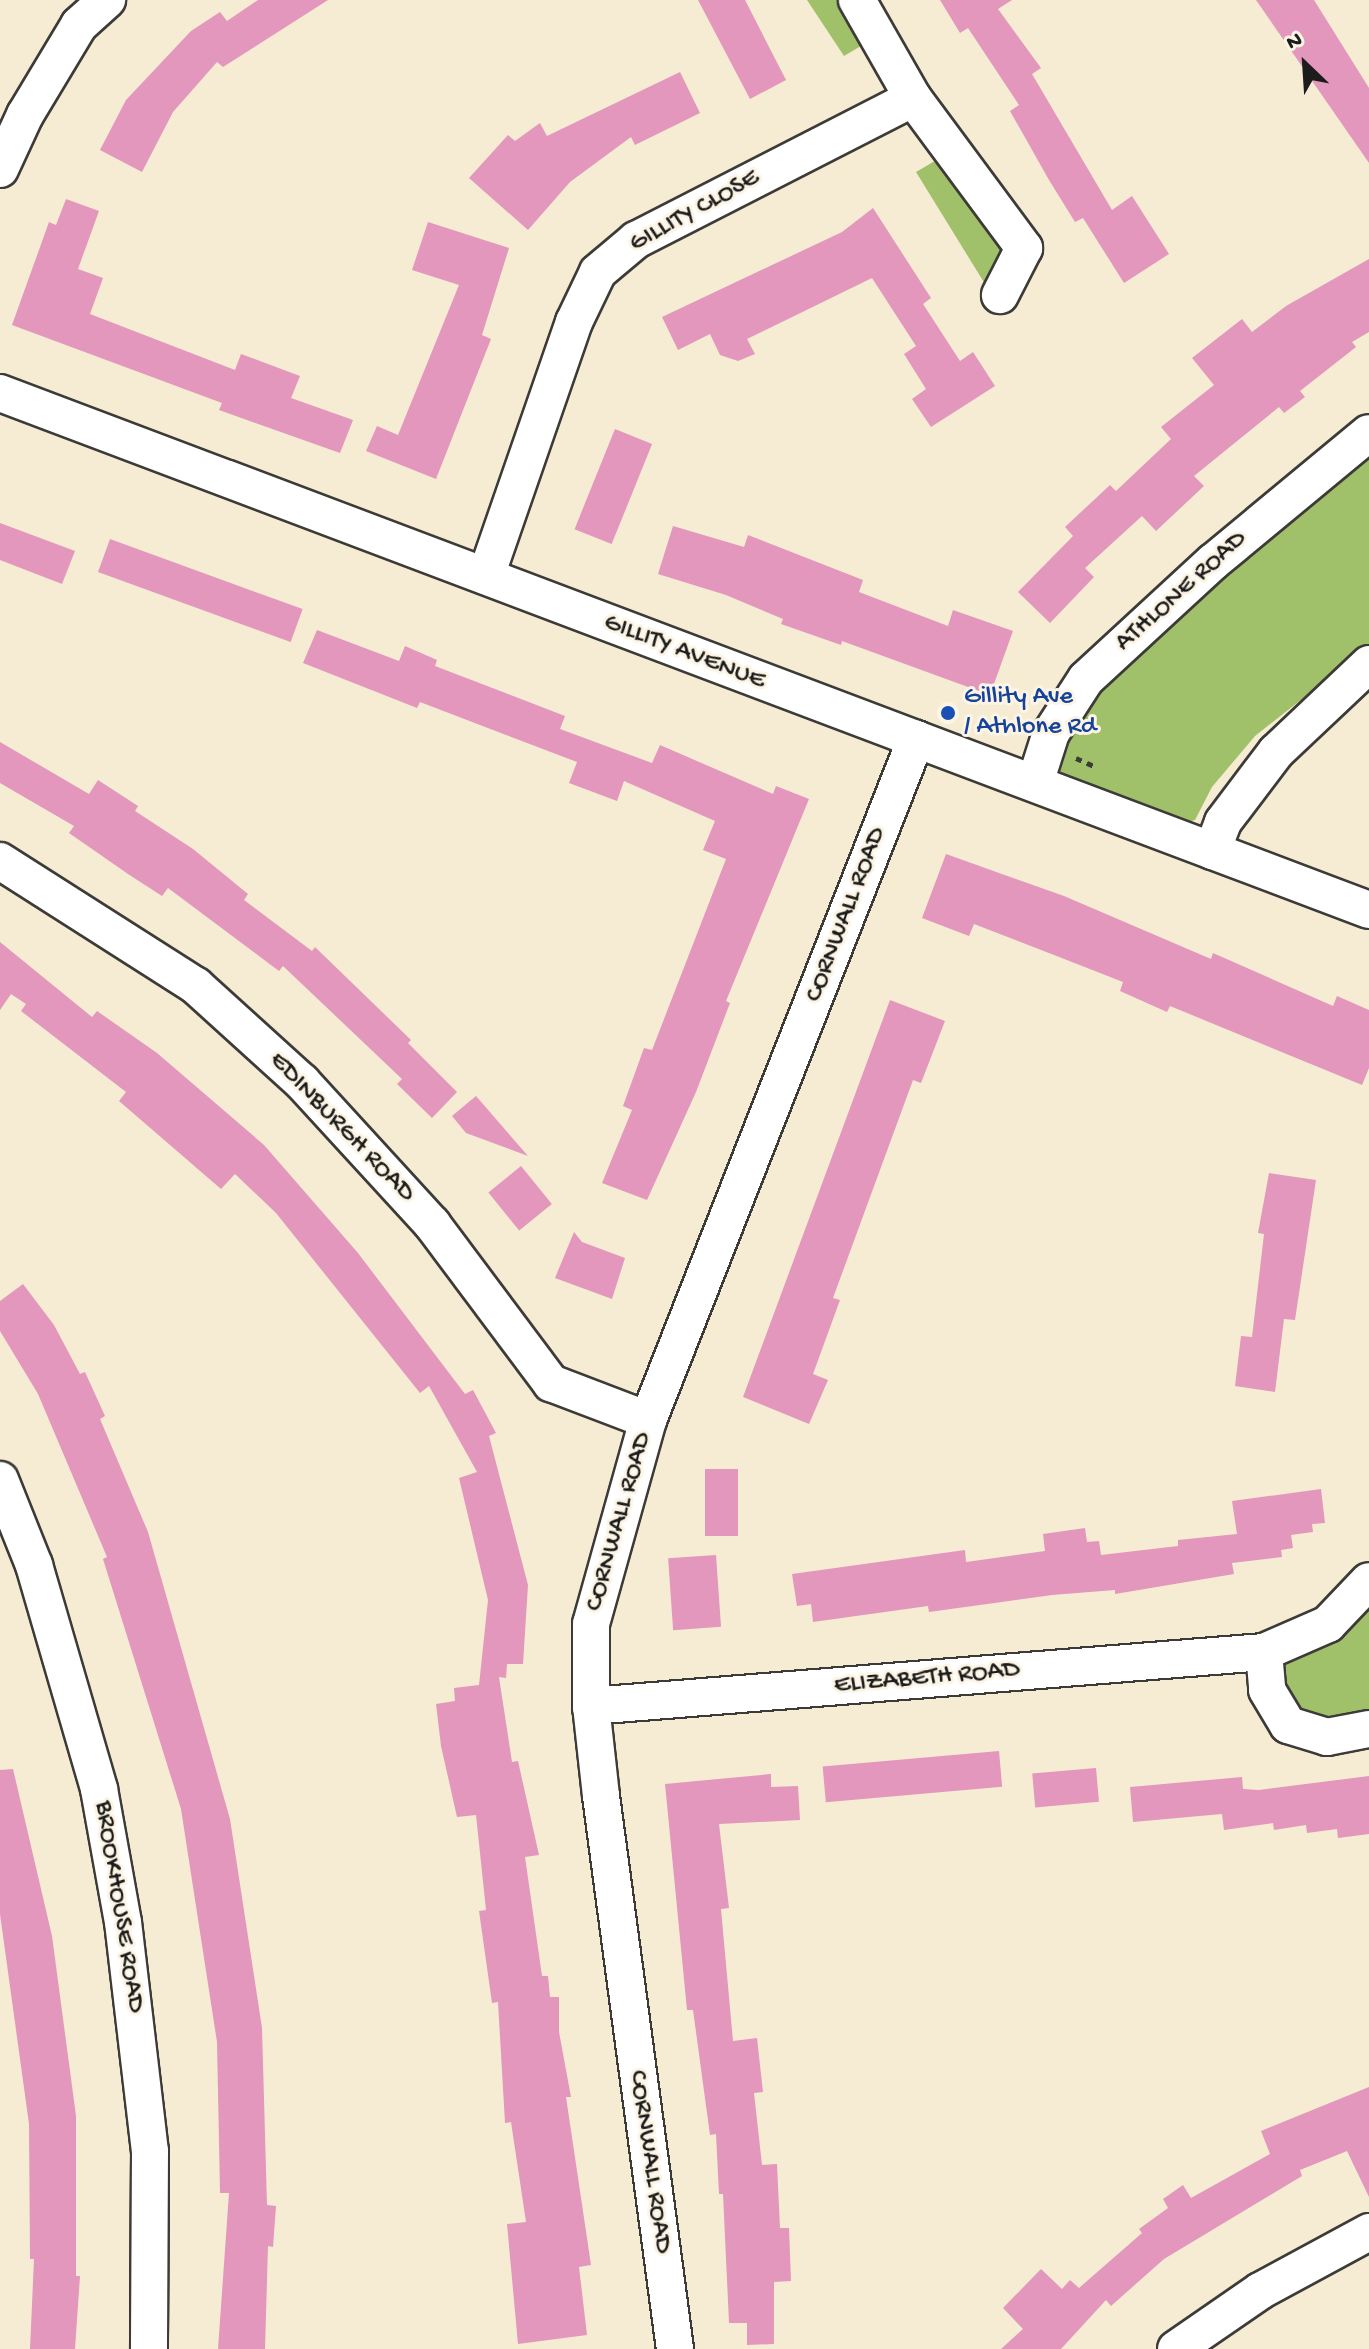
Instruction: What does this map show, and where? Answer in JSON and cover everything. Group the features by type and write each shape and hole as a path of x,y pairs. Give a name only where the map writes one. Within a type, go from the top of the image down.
{"street":[{"path":"0,169 25,115 79,25 107,0"},
{"path":"857,0 913,98 1024,248 1000,295"},
{"name":"GILLITY CLOSE","path":"486,576 574,322 598,272 636,240 913,98"},
{"name":"GILLITY AVENUE","path":"0,393 1369,910"},
{"name":"ATHLONE ROAD","path":"1035,783 1051,733 1086,679 1213,562 1369,433"},
{"path":"1212,851 1223,822 1276,752 1369,664"},
{"name":"CORNWALL ROAD","path":"675,2349 591,1706 591,1624 648,1420 916,739"},
{"name":"EDINBURGH ROAD","path":"0,861 196,986 302,1082 432,1224 551,1383 648,1420"},
{"name":"BROOKHOUSE ROAD","path":"0,1480 34,1565 99,1789 123,1922 150,2151 149,2349"},
{"name":"ELIZABETH ROAD","path":"591,1706 1264,1652 1328,1624 1369,1581"},
{"path":"1264,1652 1267,1690 1288,1725 1327,1737 1369,1729"},
{"path":"1176,2349 1260,2291 1369,2232"}],"green space":[{"path":"807,0 846,0 871,40 844,56"},
{"path":"945,155 1005,250 999,272 985,284 916,172"},
{"path":"1369,442 1369,646 1255,736 1212,787 1195,820 1176,825 1069,788 1057,765 1069,706"},
{"path":"1369,1604 1369,1716 1315,1722 1281,1700 1283,1667 1297,1655 1338,1641"}],"building":[{"path":"258,0 328,0 223,67 217,62 173,112 142,172 100,150 126,100 191,31 220,12 227,21"},
{"path":"698,0 745,0 786,80 750,99"},
{"path":"940,0 1012,0 998,9 1041,68 1032,74 1112,210 1132,196 1169,254 1124,283 1083,218 1075,222 1049,180 1010,111 1019,105 968,28 960,33"},
{"path":"1256,0 1314,0 1369,88 1369,163"},
{"path":"680,72 700,113 635,145 631,137 570,182 528,230 469,178 508,135 515,141 540,123 547,136"},
{"path":"66,199 99,211 78,269 103,278 90,314 235,370 241,354 300,376 291,398 353,420 340,453 219,410 222,403 12,325 49,222 56,225"},
{"path":"873,208 931,298 923,304 960,361 973,352 995,386 931,427 912,399 926,389 904,354 916,346 872,278 747,339 755,354 738,361 720,355 710,334 678,350 662,317 842,232"},
{"path":"428,222 509,248 482,335 491,339 436,479 366,451 377,426 398,435 459,285 412,270"},
{"path":"1369,259 1369,332 1352,342 1356,347 1300,391 1305,397 1284,413 1279,407 1194,476 1204,486 1156,531 1142,516 1085,568 1094,577 1050,623 1018,592 1073,536 1065,527 1110,485 1116,491 1171,439 1161,427 1214,385 1192,358 1242,319 1252,332 1286,306"},
{"path":"615,429 652,444 612,544 575,529"},
{"path":"0,523 75,551 62,584 0,560"},
{"path":"673,526 744,547 748,535 863,580 859,592 948,626 953,610 1013,631 990,695 842,641 841,645 781,624 783,619 726,595 658,574"},
{"path":"110,539 303,609 291,642 98,572"},
{"path":"317,630 399,661 405,646 437,660 435,666 565,716 560,729 652,763 660,745 773,794 776,786 809,799 726,1001 730,1003 696,1092 647,1200 602,1183 632,1110 623,1106 644,1048 652,1050 726,859 703,850 715,821 624,781 617,801 569,783 577,762 420,702 417,708 303,663"},
{"path":"0,742 89,794 98,780 138,806 135,811 193,849 248,894 244,900 312,951 315,947 411,1040 408,1043 457,1092 432,1118 397,1084 402,1079 283,966 279,971 168,888 162,896 69,833 74,826 0,783"},
{"path":"946,854 1064,896 1211,959 1213,953 1333,1006 1337,996 1369,1010 1369,1068 1362,1085 1170,1006 1167,1012 1120,991 1123,982 974,924 969,936 922,918"},
{"path":"0,942 92,1017 97,1011 157,1053 264,1145 358,1253 465,1394 473,1390 496,1433 489,1436 528,1585 523,1664 507,1664 506,1678 499,1677 512,1762 518,1761 539,1855 525,1857 542,1976 548,1976 550,1997 559,1997 559,2032 571,2097 566,2097 591,2265 579,2267 587,2335 518,2344 507,2224 526,2222 511,2122 505,2123 498,2002 492,2003 479,1911 486,1910 476,1815 457,1817 441,1746 436,1704 455,1701 454,1688 479,1685 488,1600 459,1478 477,1472 429,1386 420,1393 276,1213 235,1174 221,1189 119,1101 126,1092 21,1011 26,1004 11,994 0,1010"},
{"path":"890,1000 945,1021 921,1083 913,1080 833,1298 840,1300 813,1374 828,1380 809,1424 743,1397"},
{"path":"476,1096 528,1156 466,1133 452,1116"},
{"path":"521,1166 552,1204 519,1231 488,1192"},
{"path":"1269,1173 1316,1180 1295,1320 1284,1319 1275,1392 1235,1386 1241,1336 1252,1337 1264,1234 1258,1233"},
{"path":"574,1232 582,1242 625,1258 612,1299 555,1278"},
{"path":"23,1284 54,1325 80,1374 85,1372 105,1416 100,1419 148,1532 230,1819 262,2028 267,2205 276,2206 273,2247 268,2246 265,2349 218,2349 229,2193 220,2193 217,2042 181,1809 103,1559 107,1557 38,1394 0,1331 0,1301"},
{"path":"705,1469 738,1469 738,1536 705,1536"},
{"path":"1321,1489 1325,1523 1312,1524 1313,1532 1291,1535 1293,1548 1281,1550 1282,1557 1232,1563 1234,1574 1115,1594 1115,1590 1052,1595 929,1612 928,1606 813,1622 811,1604 797,1606 792,1574 965,1550 966,1562 1045,1551 1043,1534 1085,1528 1087,1542 1099,1541 1101,1555 1178,1546 1178,1540 1237,1534 1232,1501"},
{"path":"716,1555 721,1627 673,1630 668,1558"},
{"path":"999,1751 1002,1787 826,1802 823,1766"},
{"path":"1096,1768 1099,1802 1035,1807 1032,1774"},
{"path":"13,1769 52,1936 76,2116 76,2276 80,2276 75,2349 30,2349 34,2259 30,2259 29,2124 0,1914 0,1770"},
{"path":"771,1774 771,1787 798,1786 800,1820 719,1824 729,1908 721,1909 733,2041 757,2038 763,2092 754,2093 762,2165 777,2164 780,2228 789,2228 791,2281 774,2282 774,2344 747,2345 747,2323 729,2323 723,2194 719,2194 716,2134 710,2135 693,2010 687,2010 665,1784"},
{"path":"1369,1776 1369,1834 1338,1838 1337,1829 1307,1833 1306,1825 1274,1830 1273,1823 1224,1830 1222,1814 1133,1822 1130,1787 1242,1777 1243,1789 1259,1790"},
{"path":"1369,2087 1369,2197 1347,2151 1300,2170 1302,2176 1164,2259 1111,2306 1106,2300 1061,2349 1001,2349 1023,2329 1003,2308 1041,2269 1062,2289 1070,2280 1079,2288 1142,2233 1139,2229 1168,2208 1163,2199 1183,2185 1191,2198 1270,2154 1261,2131"}],"place":[{"name":"Gillity Ave / Athlone Rd","path":"948,713"}]}
